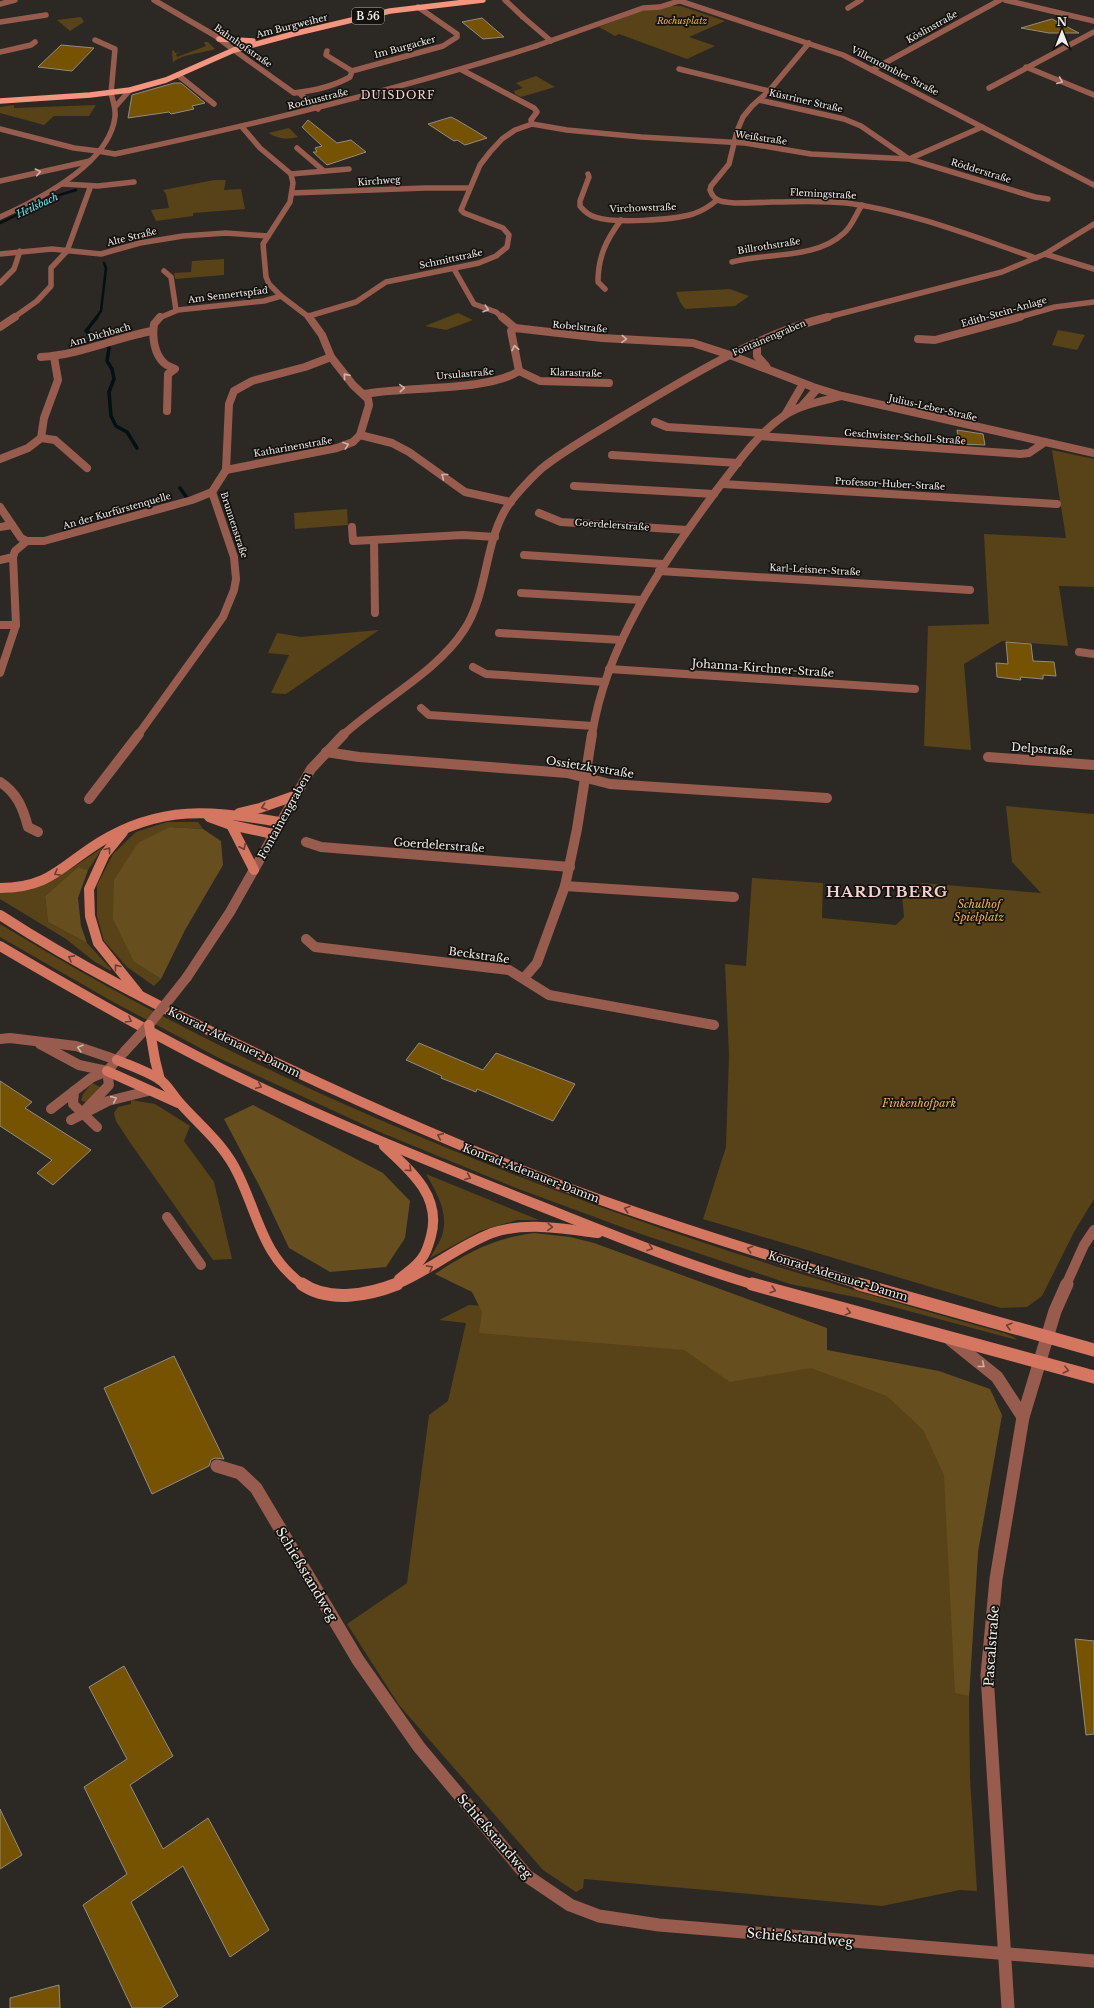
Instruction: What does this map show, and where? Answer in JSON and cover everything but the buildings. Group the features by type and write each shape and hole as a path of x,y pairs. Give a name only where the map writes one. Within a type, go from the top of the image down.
{"main road":[{"name":"Am Burgweiher","path":"0,100 111,93 130,90 178,75 234,50 267,41 368,16 418,7 484,0"},
{"path":"219,39 267,41"},
{"path":"0,888 16,888 36,884 60,872 100,842 146,820 172,814 233,814 260,808 294,796"},
{"path":"233,814 279,822"},
{"path":"203,815 231,825 273,834"},
{"path":"231,825 254,870"},
{"path":"125,830 105,854 89,889 90,916 98,943 142,998"},
{"name":"Konrad-Adenauer-Damm","path":"0,915 40,941 142,998 293,1071 449,1140 601,1200 876,1289 1094,1350"},
{"path":"0,946 151,1032 224,1070 380,1142 613,1235 722,1275 810,1301 1094,1377"},
{"path":"149,1025 160,1080"},
{"path":"117,1060 160,1080 180,1104 213,1134 228,1155 241,1178 268,1249 275,1260 295,1282 311,1289 329,1294 347,1296 362,1295 395,1284 430,1268 474,1240 502,1230 531,1226 613,1235"},
{"path":"107,1071 134,1082 148,1091 180,1104"},
{"path":"380,1142 417,1176 430,1196 434,1217 432,1236 422,1257 395,1284"}],"street":[{"path":"0,4 16,0"},
{"name":"Bahnhofstraße","path":"154,0 219,39 291,91 298,93 318,109"},
{"path":"505,0 551,40"},
{"path":"848,8 861,0"},
{"name":"Köslinstraße","path":"872,70 1000,0"},
{"path":"1005,0 1094,21"},
{"name":"Villemombler Straße","path":"678,1 843,55 1094,185"},
{"name":"Rochusstraße","path":"0,129 74,148 115,154 318,109 462,70 536,46 643,8 660,7 678,1"},
{"name":"Im Burgacker","path":"298,93 341,82 350,77 352,71 443,46 457,37 457,34 418,7"},
{"path":"0,22 38,15 46,15"},
{"path":"989,88 1026,67 1093,34"},
{"path":"0,217 25,206 63,184 90,161 98,151 114,123 115,107 111,93 115,49 95,40"},
{"path":"0,52 31,45 35,42"},
{"path":"717,200 711,194 711,186 725,171 743,117 769,91 809,43"},
{"path":"326,51 326,55 352,71"},
{"path":"1026,67 1094,95"},
{"path":"679,69 769,91"},
{"path":"462,70 534,108 537,112 531,120 532,124"},
{"path":"178,75 214,104"},
{"path":"115,107 130,90"},
{"name":"Küstriner Straße","path":"759,100 844,119 861,126 909,159"},
{"name":"Weißstraße","path":"532,124 567,130 641,137 734,142 811,154 909,159 982,127"},
{"name":"Schmittstraße","path":"309,316 356,302 386,282 474,265 493,258 504,250 509,241 509,235 500,226 464,213 461,210 468,188 480,165 502,139 522,126 532,124"},
{"path":"242,127 260,148 292,174 294,179 292,193 282,220 263,244 266,277 269,284 281,296 309,316 322,335 331,357 353,385 368,399 369,405 360,435 392,443 428,465 465,492 476,496 511,502"},
{"path":"297,148 324,171"},
{"name":"Rödderstraße","path":"909,159 1035,197 1048,198"},
{"path":"0,181 90,161"},
{"path":"292,174 349,169"},
{"name":"Virchowstraße","path":"588,174 589,178 580,201 582,208 597,218 621,220 689,215 703,210 717,200"},
{"path":"63,184 90,188 134,182"},
{"path":"0,327 37,301 48,290 52,282 51,268 68,250 90,188"},
{"name":"Kirchweg","path":"292,193 348,192 414,188 468,188"},
{"name":"Flemingstraße","path":"717,200 735,202 818,201 862,205 888,211 1036,258"},
{"name":"Billrothstraße","path":"732,262 742,258 800,251 832,241 843,234 862,205"},
{"path":"605,289 598,282 599,256 610,234 621,220"},
{"name":"Fontainengraben","path":"54,1110 74,1091 91,1078 107,1071 149,1025 187,977 213,940 254,870 279,822 311,769 359,720 433,664 464,630 477,604 495,537 504,512 511,502 541,469 558,456 708,367 757,343 811,321 999,273 1045,254 1094,224"},
{"name":"Alte Straße","path":"0,254 52,249 101,254 153,240 205,234 268,236"},
{"path":"0,283 12,272 19,261 20,251"},
{"path":"1045,254 1094,270"},
{"path":"454,269 474,304 496,312 515,328 511,331 519,371"},
{"name":"Am Sennertspfad","path":"164,271 171,277 176,310"},
{"name":"Am Sennertspfad","path":"152,331 156,321 163,315 176,310 264,301 281,296"},
{"name":"Edith-Stein-Anlage","path":"918,339 935,340 1055,307 1094,302"},
{"name":"Robelstraße","path":"515,328 602,338 693,342 730,355"},
{"path":"152,331 156,349 164,364 175,369 168,374 167,411"},
{"name":"Am Dichbach","path":"41,357 54,357 152,331"},
{"name":"Julius-Leber-Straße","path":"757,343 756,353 758,359 770,370"},
{"path":"730,355 736,363"},
{"name":"Julius-Leber-Straße","path":"730,355 817,389 842,396 1094,453"},
{"path":"0,459 28,448 41,438 47,410 58,380 54,357"},
{"name":"Brunnenstraße","path":"89,799 130,747 223,616 229,605 237,581 236,564 212,492 226,470 229,404 234,391 252,381 305,367 331,357"},
{"name":"Julius-Leber-Straße","path":"708,367 722,363 736,363 753,365 770,370"},
{"name":"Klarastraße","path":"519,371 540,380 609,382"},
{"name":"Ursulastraße","path":"364,394 383,390 497,380 516,375 519,371"},
{"path":"785,415 804,384"},
{"path":"802,406 817,389"},
{"path":"524,978 537,963 566,886 593,726 609,669 642,600 661,568 687,530 738,462 762,435 785,415 802,406 842,396"},
{"path":"655,422 667,427 762,435"},
{"name":"Katharinenstraße","path":"226,470 337,448 353,442 360,435"},
{"name":"Geschwister-Scholl-Straße","path":"762,435 1020,454 1029,452 1045,442"},
{"path":"41,438 55,440 87,468"},
{"path":"612,455 738,462"},
{"name":"Professor-Huber-Straße","path":"723,484 1057,504"},
{"path":"574,486 714,494"},
{"name":"An der Kurfürstenquelle","path":"27,541 44,541 192,500 212,492"},
{"path":"0,507 21,538 27,541 15,551 13,557 16,625 0,673"},
{"name":"Goerdelerstraße","path":"539,513 561,522 687,530"},
{"path":"0,527 12,525"},
{"path":"352,527 353,541 463,535 495,537"},
{"path":"374,540 375,613"},
{"path":"524,555 661,568"},
{"path":"0,560 13,557"},
{"name":"Karl-Leisner-Straße","path":"661,568 970,590"},
{"path":"521,593 642,600"},
{"path":"0,625 16,625"},
{"path":"500,633 622,640"},
{"path":"1080,652 1094,654"},
{"path":"473,667 486,674 605,682"},
{"name":"Johanna-Kirchner-Straße","path":"609,669 915,689"},
{"path":"421,708 429,715 593,726"},
{"name":"Ossietzkystraße","path":"326,752 359,757 568,773 610,784 827,798"},
{"name":"Delpstraße","path":"988,757 1094,765"},
{"path":"0,782 8,787 17,796 28,827 38,832"},
{"name":"Goerdelerstraße","path":"306,842 321,847 570,867"},
{"path":"566,886 734,897"},
{"name":"Beckstraße","path":"306,939 315,947 509,970 524,978 535,988 549,995 714,1025"},
{"path":"0,1039 33,1040 76,1046 117,1060"},
{"path":"33,1040 79,1064 107,1071 109,1085 74,1122"},
{"path":"74,1091 73,1104 97,1127"},
{"path":"82,1113 120,1096 148,1091"},
{"path":"167,1217 201,1266"},
{"name":"Pascalstraße","path":"1008,2008 1000,1904 987,1675 996,1579 1023,1417 1047,1336 1070,1276 1084,1245 1094,1230"},
{"path":"952,1340 996,1377 1023,1417"},
{"name":"Schießstandweg","path":"217,1466 240,1473 256,1488 358,1660 419,1746 527,1876 570,1905 599,1916 659,1924 1005,1955 1094,1961"}],"green space":[{"name":"Rochusplatz","path":"667,6 681,6 725,21 689,37 715,46 687,59 619,34 615,36 599,27 637,12"},
{"path":"81,17 84,22 70,31 57,20"},
{"path":"204,42 208,42 215,49 185,56 173,63 172,51 174,50 175,53 182,52 176,54 177,57 206,46"},
{"path":"536,76 555,87 521,97 515,94 514,91 523,88 516,83"},
{"path":"14,105 14,108 96,105 89,116 54,116 44,125 0,113 0,107"},
{"path":"289,128 298,137 283,138 276,137 268,133"},
{"path":"214,180 226,180 224,190 241,189 245,209 193,213 193,216 156,221 151,210 169,208 166,194 163,190"},
{"path":"224,259 224,275 175,279 174,273 191,272 192,261"},
{"path":"730,289 749,296 735,306 685,309 676,292"},
{"path":"458,313 473,320 446,330 425,326"},
{"path":"1058,330 1085,335 1077,350 1052,345"},
{"path":"1052,450 1094,459 1094,587 1059,586 1068,646 1002,641 964,664 971,750 924,746 928,626 989,624 984,534 1066,538"},
{"path":"347,509 348,525 295,529 294,513"},
{"path":"379,630 286,694 271,693 289,655 268,653 277,633 301,637"},
{"name":"Finkenhofpark","path":"1006,806 1094,814 1094,1199 1074,1232 1042,1296 1027,1307 1001,1308 703,1219 726,1147 729,1055 725,964 746,966 752,878 823,883 822,918 896,925 904,917 902,896 922,883 1041,893 1012,862"},
{"path":"167,822 198,822 203,829 170,827 134,962 161,979 154,986 127,967 104,941 97,916 97,885 113,854 136,832"},
{"path":"103,847 88,870 78,867 45,896 48,922 87,943 111,969 111,971 95,962 66,939 0,899 0,893 28,889 54,878"},
{"path":"0,924 118,992 239,1055 362,1112 487,1164 615,1212 743,1256 873,1296 1004,1333 1014,1337 1017,1340 860,1298 790,1284 638,1233 516,1188 382,1133 221,1059 115,1003 0,937"},
{"path":"92,1083 102,1088 88,1102 81,1101 83,1094"},
{"path":"131,1100 155,1104 190,1126 184,1141 214,1182 232,1259 213,1260 116,1121 114,1113 118,1107 131,1104"},
{"path":"426,1174 539,1220 517,1220 480,1231 430,1258 442,1236 444,1219 438,1196"},
{"path":"469,1305 642,1316 935,1385 984,1452 969,1696 970,1778 977,1891 960,1890 882,1906 584,1879 583,1888 576,1892 543,1870 399,1705 347,1624 407,1583 429,1415 448,1401 466,1323 439,1320"}],"shaded area":[{"path":"170,827 203,829 221,841 223,865 185,930 161,979 134,962 113,919 114,880 138,843"},
{"path":"78,867 88,870 78,898 81,926 87,943 48,922 45,896"},
{"path":"253,1105 383,1173 410,1201 405,1238 386,1267 330,1272 289,1248 260,1187 224,1119"},
{"path":"534,1233 570,1237 594,1243 827,1328 827,1350 939,1371 990,1389 1002,1415 978,1552 969,1696 955,1693 944,1475 923,1430 887,1396 811,1368 730,1382 684,1350 479,1333 482,1312 472,1292 435,1274 459,1259 494,1242"}],"waterway":[{"name":"Heilsbach","path":"0,223 59,195 76,190"},
{"path":"96,318 101,311 106,268 104,263"},
{"path":"97,317 86,331 104,340 109,348 107,361 112,369 114,379 109,392 111,416 116,426 127,432 137,448"},
{"path":"180,488 187,498"}],"district":[{"name":"DUISDORF","path":"398,95"},
{"name":"HARDTBERG","path":"887,892"}],"park label":[{"name":"Schulhof Spielplatz","path":"979,910"}]}
